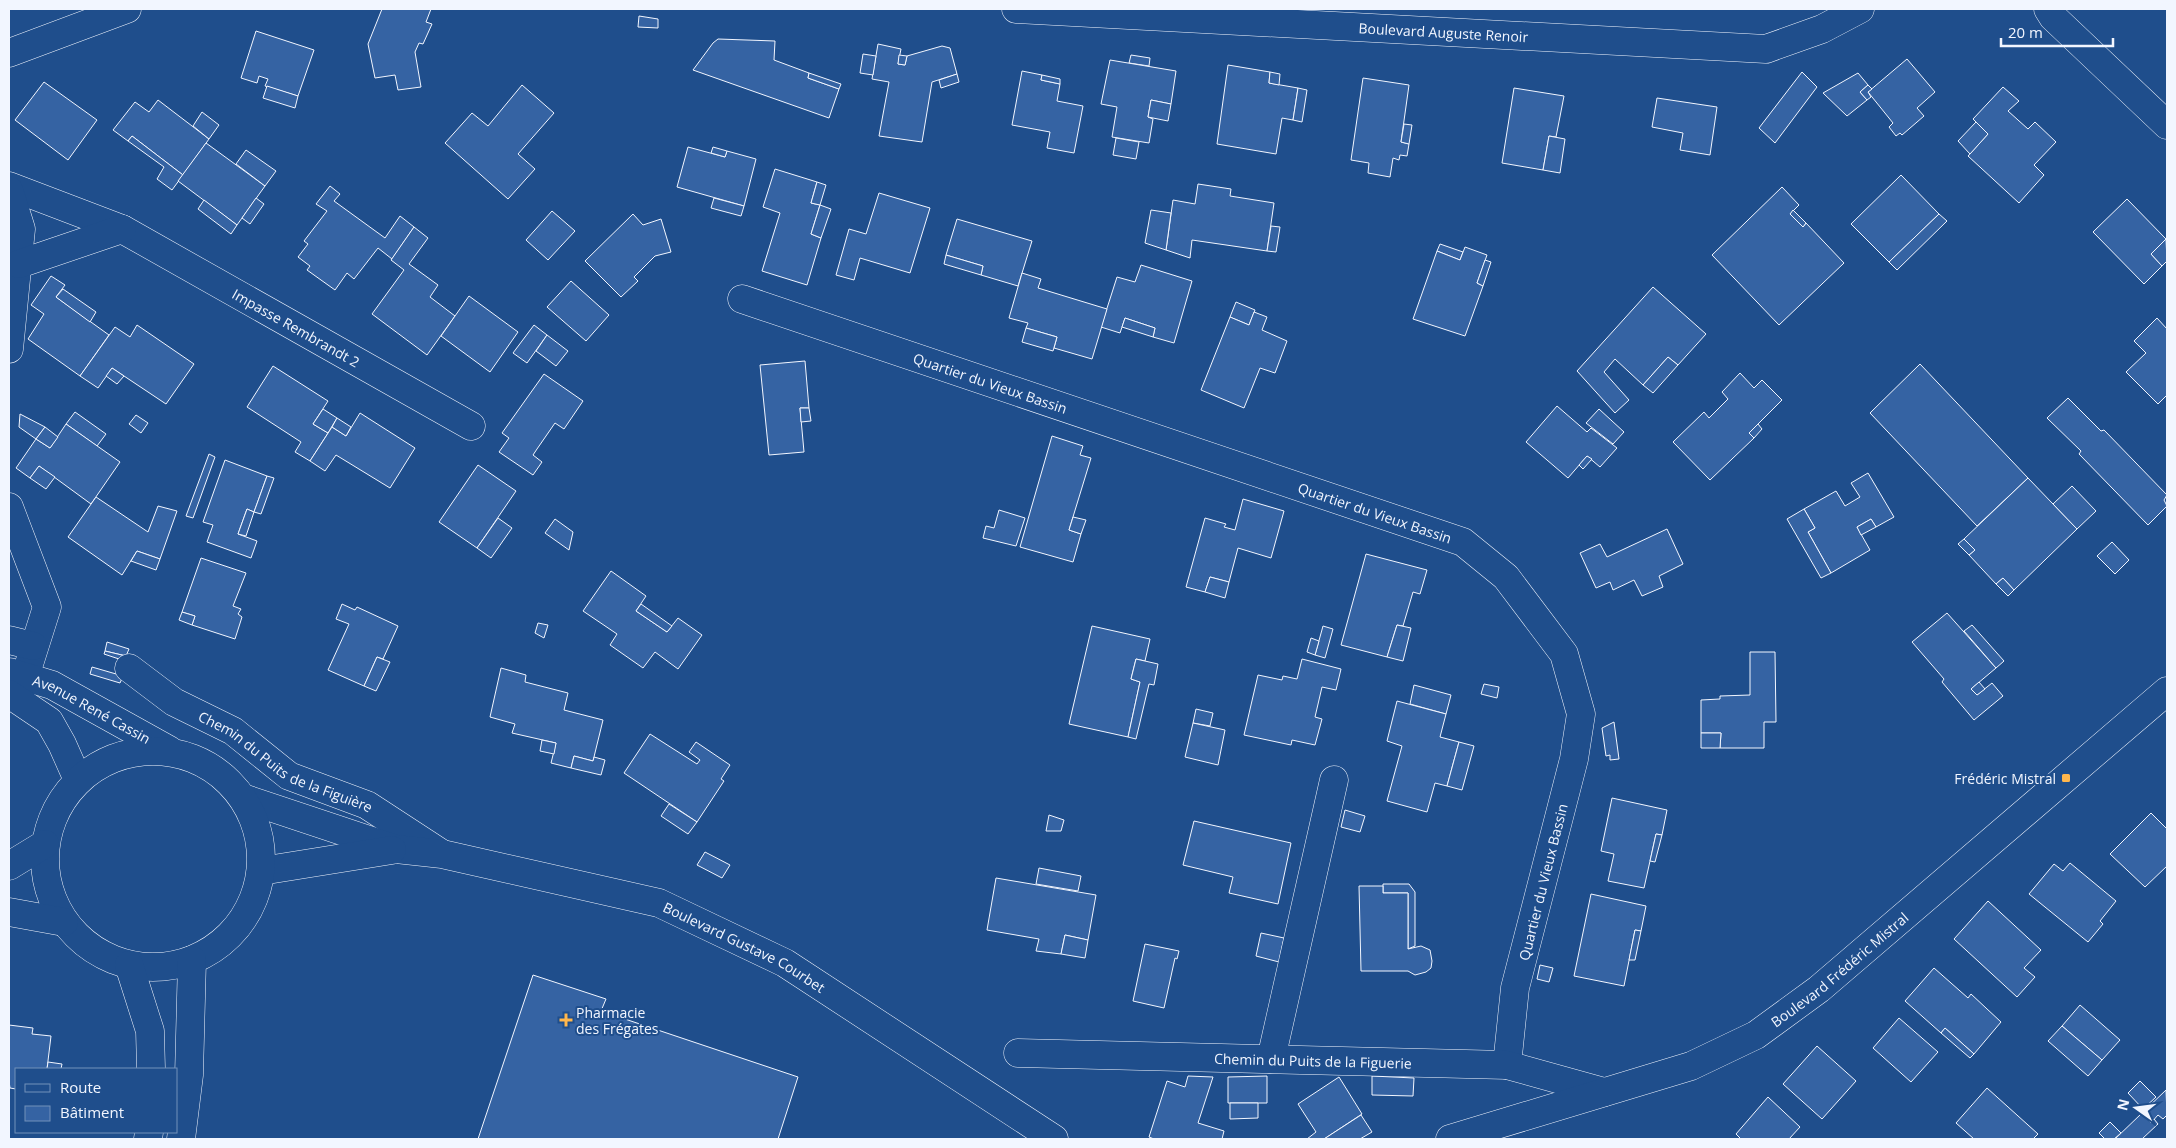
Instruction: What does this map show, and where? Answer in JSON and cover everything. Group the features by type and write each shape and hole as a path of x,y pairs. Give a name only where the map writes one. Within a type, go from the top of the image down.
{"main road":[{"path":"9,54 127,9"},
{"name":"Boulevard Auguste Renoir","path":"1016,9 1766,49 1822,29 1860,9"},
{"path":"2048,9 2053,17 2167,125"},
{"path":"9,188 21,229 9,349"},
{"name":"Impasse Rembrandt 2","path":"9,188 122,229 471,426"},
{"path":"19,264 122,229"},
{"name":"Quartier du Vieux Bassin","path":"742,299 1463,542 1506,576 1564,654 1581,714 1574,759 1515,988 1507,1065"},
{"path":"9,507 47,607 21,643 14,685"},
{"name":"Chemin du Puits de la Figuière","path":"129,668 174,702 233,730 289,776 367,805 442,854"},
{"name":"Avenue René Cassin","path":"14,685 52,684 172,752"},
{"name":"Avenue René Cassin","path":"14,685 49,721 62,744 78,780"},
{"name":"Boulevard Frédéric Mistral","path":"1450,1139 1691,1066 1756,1035 1819,989 2167,691"},
{"path":"138,751 172,752 200,760 224,776 243,798 255,820 259,837 261,871 253,901 237,928 217,947 192,960 161,968 129,965 104,956 82,942 64,922 51,898 45,871 45,844 56,810 78,780 106,761 114,758 138,751"},
{"path":"1271,1060 1334,780"},
{"name":"Boulevard Gustave Courbet","path":"243,798 396,849 442,854 659,903 785,963 1054,1139"},
{"path":"9,866 45,844"},
{"name":"Boulevard Gustave Courbet","path":"261,871 396,849"},
{"path":"9,912 64,922"},
{"path":"181,1139 189,1075 192,960"},
{"path":"129,965 150,1031 151,1068"},
{"name":"Chemin du Puits de la Figuerie","path":"1018,1052 1507,1065 1604,1092"}],"building":[{"path":"382,9 431,9 426,22 432,24 423,44 419,43 415,52 421,87 398,90 395,75 375,78 368,44"},
{"path":"639,16 658,19 658,28 638,27"},
{"path":"256,31 314,50 298,96 265,86 268,79 259,76 257,83 241,78"},
{"path":"718,39 775,41 774,60 809,73 808,78 839,89 829,118 693,70"},
{"path":"878,44 901,49 898,64 905,65 907,56 942,46 950,48 957,74 932,82 922,142 879,136 889,82 872,79"},
{"path":"863,54 876,56 873,75 860,73"},
{"path":"899,55 907,56 905,65 898,64"},
{"path":"1131,55 1150,58 1149,66 1129,63"},
{"path":"1907,59 1935,92 1917,108 1924,116 1902,135 1900,133 1896,136 1889,127 1893,123 1868,92"},
{"path":"1110,60 1176,71 1171,104 1151,100 1148,117 1153,119 1149,143 1112,137 1117,107 1101,104"},
{"path":"1228,65 1270,72 1269,83 1298,88 1293,120 1282,118 1276,154 1217,144"},
{"path":"1022,71 1042,75 1041,80 1060,84 1057,101 1083,106 1074,153 1047,148 1050,132 1012,125"},
{"path":"1270,72 1280,74 1279,85 1269,83"},
{"path":"1802,72 1817,87 1775,143 1759,128"},
{"path":"809,73 841,84 839,89 808,78"},
{"path":"1858,73 1868,85 1860,92 1867,100 1847,116 1823,93"},
{"path":"957,74 959,82 941,88 939,80"},
{"path":"1042,75 1060,79 1060,84 1041,80"},
{"path":"1363,78 1409,85 1401,142 1409,144 1407,156 1400,155 1399,160 1393,158 1390,177 1368,173 1369,163 1351,160"},
{"path":"44,82 97,120 68,160 15,120"},
{"path":"522,85 554,113 518,154 535,169 508,199 445,143 472,113 488,126"},
{"path":"1868,85 1872,89 1868,92 1871,97 1867,100 1860,92"},
{"path":"267,86 298,96 295,108 263,98"},
{"path":"2003,87 2019,101 2008,111 2028,129 2035,122 2056,142 2034,165 2044,175 2019,203 1968,156 1988,134 1973,119"},
{"path":"1298,88 1307,90 1302,122 1293,120"},
{"path":"1514,88 1564,96 1556,137 1549,136 1543,170 1502,163"},
{"path":"1657,98 1717,107 1710,155 1680,150 1683,133 1652,127"},
{"path":"158,100 209,139 183,175 132,136 128,141 113,130 135,102 149,112"},
{"path":"1151,100 1171,104 1168,121 1148,117"},
{"path":"202,112 219,125 209,139 193,126"},
{"path":"1976,122 1988,134 1970,154 1958,141"},
{"path":"1404,124 1412,125 1409,144 1401,142"},
{"path":"132,136 183,175 172,190 157,179 164,167 128,141"},
{"path":"1549,136 1565,139 1560,173 1543,170"},
{"path":"1116,138 1139,142 1136,159 1113,155"},
{"path":"206,143 265,186 237,225 178,181"},
{"path":"688,147 725,157 727,151 756,159 744,206 677,187"},
{"path":"713,147 727,151 725,157 711,153"},
{"path":"246,150 276,171 265,186 236,164"},
{"path":"775,169 817,182 811,203 820,205 811,234 821,238 807,285 762,271 780,213 763,207"},
{"path":"1901,175 1939,214 1889,262 1851,224"},
{"path":"817,182 826,185 820,205 811,203"},
{"path":"1198,184 1231,189 1230,196 1274,203 1267,251 1192,240 1190,258 1166,250 1173,200 1195,204"},
{"path":"330,186 340,194 334,201 385,238 400,216 414,227 392,259 378,248 354,279 347,273 335,290 307,270 310,266 298,257 308,244 304,241 327,211 316,204"},
{"path":"1782,187 1799,205 1790,214 1803,227 1806,223 1844,263 1779,325 1712,255"},
{"path":"879,193 930,208 910,273 860,258 854,280 836,275 849,229 866,234"},
{"path":"256,198 264,204 250,224 242,218"},
{"path":"714,198 744,206 741,216 711,208"},
{"path":"2127,199 2166,239 2151,254 2162,266 2144,284 2093,232"},
{"path":"204,200 237,225 231,234 198,209"},
{"path":"820,205 831,209 821,238 811,234"},
{"path":"1151,210 1171,213 1166,250 1145,243"},
{"path":"1793,210 1806,223 1803,227 1790,214"},
{"path":"552,211 575,231 548,260 526,240"},
{"path":"633,214 643,225 661,219 671,252 655,256 634,277 638,281 621,297 585,261"},
{"path":"1939,214 1947,221 1897,270 1889,262"},
{"path":"957,219 1032,241 1018,286 981,275 983,266 946,255"},
{"path":"1271,226 1280,227 1276,252 1267,251"},
{"path":"414,227 428,238 409,264 438,285 430,297 455,316 427,355 372,314 404,270 391,260"},
{"path":"2166,239 2167,261 2162,266 2151,254"},
{"path":"1440,244 1463,252 1460,260 1437,251"},
{"path":"1465,247 1487,255 1477,283 1483,286 1465,336 1413,319 1437,251 1460,260"},
{"path":"946,255 983,266 981,275 944,264"},
{"path":"1485,260 1491,262 1483,286 1477,283"},
{"path":"1141,265 1192,281 1174,343 1153,337 1155,328 1125,318 1120,333 1101,327 1117,277 1135,282"},
{"path":"1022,273 1041,279 1038,288 1107,309 1092,359 1054,348 1057,337 1026,328 1028,323 1009,318"},
{"path":"51,276 65,285 56,297 109,335 80,376 28,339 44,314 31,305"},
{"path":"571,281 609,315 586,341 547,307"},
{"path":"1653,287 1706,334 1678,365 1668,357 1643,385 1615,359 1604,372 1629,400 1615,413 1577,371"},
{"path":"63,289 96,312 90,322 56,297"},
{"path":"469,296 518,332 490,372 441,336"},
{"path":"1236,302 1255,310 1249,325 1230,317"},
{"path":"1254,312 1267,317 1262,330 1287,341 1275,373 1260,368 1244,408 1201,390 1230,317 1249,325"},
{"path":"1125,318 1155,328 1153,337 1122,327"},
{"path":"2157,318 2167,329 2167,395 2158,404 2126,372 2146,353 2134,341"},
{"path":"137,325 194,364 166,404 112,368 98,388 80,376 115,327 130,337"},
{"path":"534,325 547,335 527,363 513,353"},
{"path":"1026,328 1057,337 1053,351 1022,342"},
{"path":"547,335 568,351 556,366 536,351"},
{"path":"1668,357 1678,365 1653,393 1643,385"},
{"path":"805,361 809,408 800,408 804,452 769,455 760,365"},
{"path":"1920,364 2028,478 1977,526 1870,413"},
{"path":"273,366 328,401 313,424 328,433 310,461 295,452 301,442 247,407"},
{"path":"112,368 124,376 117,384 106,376"},
{"path":"1740,373 1754,388 1762,380 1782,400 1749,433 1754,438 1710,480 1673,442 1704,412 1709,418 1728,399 1722,392"},
{"path":"544,374 583,401 564,429 555,423 537,449 533,455 542,462 533,475 499,452 509,438 502,433"},
{"path":"2068,398 2101,431 2104,430 2167,495 2164,500 2167,506 2148,525 2079,454 2081,451 2047,418"},
{"path":"1557,406 1587,432 1591,428 1617,448 1600,467 1587,456 1568,478 1526,442"},
{"path":"800,408 809,408 811,421 801,422"},
{"path":"323,409 337,418 328,433 313,424"},
{"path":"1599,409 1624,432 1613,444 1586,423"},
{"path":"75,412 106,434 97,446 66,424"},
{"path":"360,413 415,448 390,488 336,455 325,471 310,461 332,427 346,436"},
{"path":"20,414 45,427 36,439 19,427"},
{"path":"136,415 148,423 141,433 129,424"},
{"path":"337,418 351,427 346,436 332,427"},
{"path":"66,424 120,462 91,504 39,466 30,478 16,468 36,439 50,448"},
{"path":"1758,424 1762,429 1754,438 1749,433"},
{"path":"45,427 58,437 50,448 36,439"},
{"path":"1052,436 1083,446 1080,455 1091,458 1069,530 1081,534 1073,562 1020,547"},
{"path":"209,454 215,457 193,518 186,516"},
{"path":"1587,456 1592,459 1583,469 1579,465"},
{"path":"225,460 267,476 254,512 247,509 238,534 257,541 251,558 207,542 213,525 203,522"},
{"path":"478,465 516,491 477,548 439,522"},
{"path":"39,466 55,477 46,489 30,478"},
{"path":"1868,473 1894,517 1876,527 1871,519 1857,527 1870,550 1831,573 1808,532 1815,528 1804,509 1836,491 1845,506 1860,497 1851,483"},
{"path":"267,476 274,478 261,514 254,512"},
{"path":"2028,478 2077,529 2014,590 2003,578 1996,584 1969,555 1975,550 1964,539"},
{"path":"2072,486 2096,511 2077,529 2053,504"},
{"path":"96,497 148,532 158,506 177,511 160,559 137,551 122,575 68,537"},
{"path":"1243,499 1284,511 1271,558 1238,548 1229,582 1210,577 1205,592 1186,587 1205,518 1226,524 1224,527 1235,530"},
{"path":"247,509 254,512 246,536 238,534"},
{"path":"1804,509 1815,528 1808,532 1831,573 1821,578 1787,519"},
{"path":"999,510 1025,518 1016,546 983,538 986,526 994,528"},
{"path":"1073,517 1086,520 1081,534 1069,530"},
{"path":"498,518 512,528 491,558 477,548"},
{"path":"555,519 573,532 569,550 545,533"},
{"path":"1871,519 1876,527 1861,535 1857,527"},
{"path":"1667,529 1683,564 1659,576 1663,587 1642,596 1634,580 1613,590 1610,582 1596,588 1580,553 1600,544 1607,557"},
{"path":"1964,539 1975,550 1969,555 1958,544"},
{"path":"2112,542 2129,560 2115,574 2097,556"},
{"path":"137,551 160,559 156,570 131,561"},
{"path":"1366,554 1427,570 1420,594 1413,592 1403,626 1397,625 1387,657 1341,645"},
{"path":"201,558 246,573 233,606 241,609 238,614 242,617 235,639 192,625 195,616 182,612"},
{"path":"611,571 646,596 636,611 667,632 678,618 702,635 678,669 655,652 643,668 610,645 617,634 583,611"},
{"path":"1210,577 1229,582 1225,598 1205,592"},
{"path":"2003,578 2014,590 2008,596 1996,584"},
{"path":"342,604 355,610 357,607 398,626 383,659 377,657 364,686 328,670 349,624 336,619"},
{"path":"641,604 672,626 667,632 636,611"},
{"path":"182,612 195,616 192,625 179,620"},
{"path":"1947,613 1996,668 1971,689 1977,695 1992,683 2003,696 1974,720 1942,682 1944,679 1912,642"},
{"path":"538,623 548,625 544,638 535,633"},
{"path":"1397,625 1411,628 1403,661 1387,657"},
{"path":"1972,625 2004,661 1996,668 1964,631"},
{"path":"1092,626 1150,639 1145,661 1136,659 1131,679 1140,682 1128,737 1069,724"},
{"path":"1323,626 1333,629 1325,658 1315,655"},
{"path":"1311,638 1319,641 1315,655 1307,652"},
{"path":"107,642 129,649 126,656 105,651"},
{"path":"105,651 126,656 125,661 104,654"},
{"path":"1750,652 1775,652 1776,722 1764,722 1764,748 1720,748 1721,733 1701,733 1701,700 1720,699 1720,696 1750,695"},
{"path":"377,657 390,662 376,691 364,686"},
{"path":"1136,659 1158,664 1154,685 1149,684 1136,739 1128,737 1140,682 1131,679"},
{"path":"1302,659 1341,669 1336,690 1322,687 1315,717 1322,719 1315,745 1292,740 1291,745 1244,735 1258,675 1282,680 1283,676 1297,679"},
{"path":"92,667 123,676 120,683 90,674"},
{"path":"501,668 526,675 525,682 568,693 564,710 603,720 593,761 574,756 571,768 551,763 556,743 512,733 515,724 490,717"},
{"path":"1979,682 1985,689 1977,695 1971,689"},
{"path":"1484,684 1499,687 1497,698 1481,694"},
{"path":"1414,685 1451,695 1446,714 1410,704"},
{"path":"1397,701 1446,714 1440,737 1459,742 1447,786 1435,783 1427,812 1387,801 1402,746 1387,741"},
{"path":"1196,709 1213,713 1210,726 1193,723"},
{"path":"1614,722 1619,759 1610,760 1610,755 1606,756 1602,728"},
{"path":"1193,723 1225,730 1218,765 1185,757"},
{"path":"1701,733 1721,733 1720,748 1701,748"},
{"path":"650,734 697,764 700,760 689,752 696,742 730,765 721,779 724,781 697,822 624,773"},
{"path":"542,740 556,743 554,754 540,751"},
{"path":"1459,742 1474,746 1462,790 1447,786"},
{"path":"574,756 593,761 594,757 605,760 601,775 571,768"},
{"path":"1612,798 1667,810 1662,835 1656,834 1644,888 1608,881 1614,854 1601,851"},
{"path":"669,804 697,822 688,834 661,816"},
{"path":"1345,810 1365,816 1360,832 1341,827"},
{"path":"2151,813 2167,829 2167,866 2145,887 2110,854"},
{"path":"1049,815 1064,820 1061,831 1046,831"},
{"path":"1194,821 1291,843 1278,904 1229,893 1233,877 1183,865"},
{"path":"1656,834 1662,835 1655,862 1650,861"},
{"path":"705,852 730,865 722,878 697,865"},
{"path":"2070,863 2116,901 2100,921 2103,924 2088,942 2029,894 2054,864 2063,871"},
{"path":"1039,868 1081,876 1078,891 1036,884"},
{"path":"996,878 1096,895 1088,940 1065,935 1061,954 1036,951 1039,939 987,930"},
{"path":"1383,884 1409,884 1415,892 1415,946 1408,949 1408,893 1383,893"},
{"path":"1359,886 1383,886 1383,893 1408,893 1408,949 1421,946 1430,950 1431,968 1426,972 1415,975 1408,971 1361,971"},
{"path":"1591,894 1646,906 1641,931 1635,930 1624,986 1574,976"},
{"path":"1988,901 2041,950 2024,968 2035,977 2017,997 1954,939"},
{"path":"1635,930 1641,931 1635,960 1629,960"},
{"path":"1261,933 1284,938 1279,962 1256,956"},
{"path":"1065,935 1088,940 1085,958 1061,954"},
{"path":"1145,944 1179,951 1177,959 1175,958 1164,1008 1133,1001"},
{"path":"1540,965 1553,968 1549,982 1537,979"},
{"path":"1934,968 1968,998 1971,994 2001,1022 1974,1054 1945,1028 1941,1033 1905,1001"},
{"path":"533,975 606,999 601,1011 798,1077 778,1139 478,1139"},
{"path":"2080,1005 2120,1040 2102,1060 2062,1026"},
{"path":"1899,1018 1938,1052 1911,1082 1873,1048"},
{"path":"9,1025 33,1028 32,1034 51,1036 47,1068 15,1068 15,1089 10,1088"},
{"path":"2062,1026 2102,1060 2088,1076 2048,1041"},
{"path":"1945,1028 1974,1054 1970,1058 1941,1033"},
{"path":"1817,1046 1856,1081 1822,1119 1783,1084"},
{"path":"48,1062 62,1064 61,1068 47,1068"},
{"path":"1188,1076 1213,1077 1198,1123 1224,1131 1222,1139 1154,1139 1149,1137 1167,1081 1185,1087"},
{"path":"1267,1076 1267,1103 1228,1103 1228,1077"},
{"path":"1372,1076 1414,1078 1413,1096 1372,1095"},
{"path":"1339,1077 1362,1114 1324,1139 1307,1139 1316,1132 1298,1104"},
{"path":"2140,1081 2156,1097 2143,1109 2128,1093"},
{"path":"1987,1088 2038,1134 2033,1139 1974,1139 1956,1123"},
{"path":"2166,1090 2167,1115 2163,1119 2158,1115 2151,1123 2142,1113"},
{"path":"1768,1097 1800,1127 1789,1139 1741,1139 1736,1134"},
{"path":"1230,1103 1258,1103 1258,1118 1230,1119"},
{"path":"2142,1113 2151,1123 2154,1119 2158,1124 2142,1139 2115,1139"},
{"path":"1361,1115 1372,1132 1360,1139 1324,1139"},
{"path":"2110,1122 2121,1133 2114,1139 2105,1139 2099,1133"}],"place":[{"name":"Frédéric Mistral","path":"2066,778"},
{"name":"Pharmacie des Frégates","path":"566,1020"}]}
